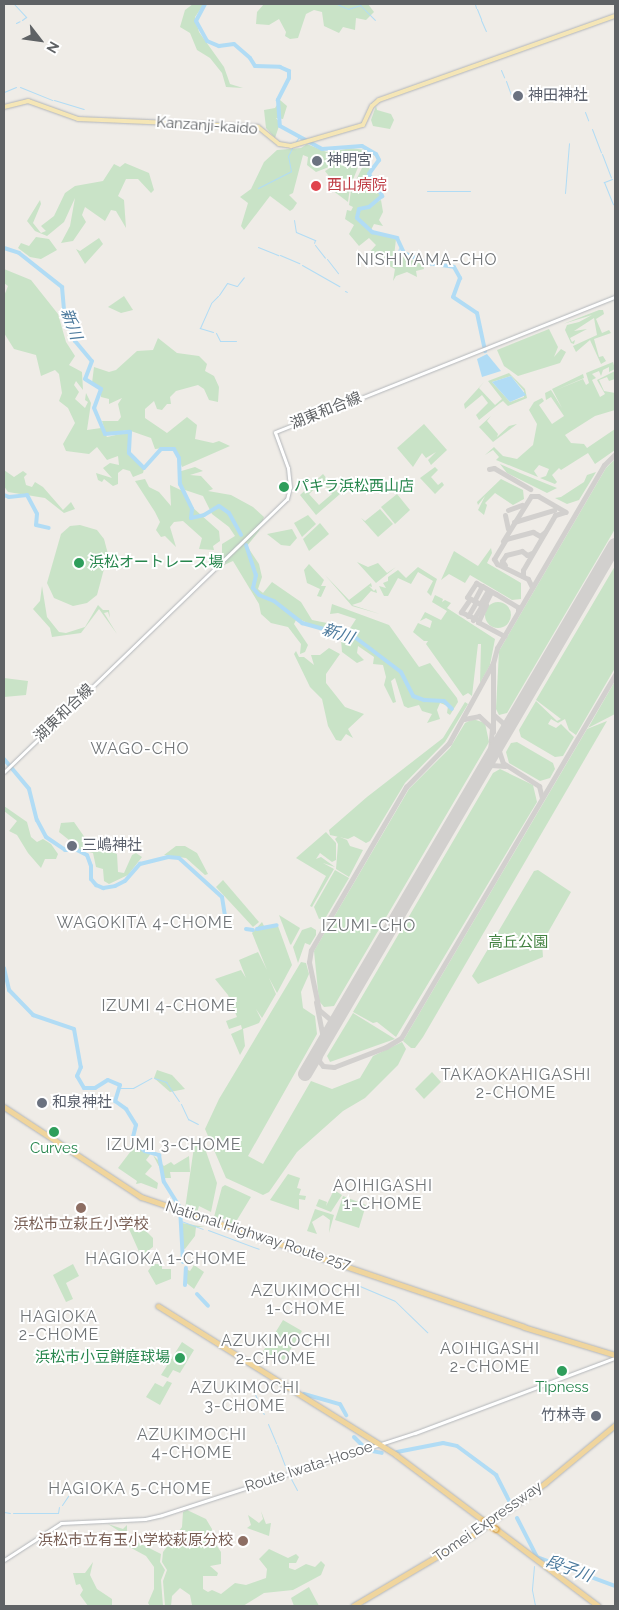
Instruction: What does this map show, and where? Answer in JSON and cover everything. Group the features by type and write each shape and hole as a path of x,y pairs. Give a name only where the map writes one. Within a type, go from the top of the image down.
{"highway":[{"name":"National Highway Route 257","path":"4,1107 133,1193 524,1327 615,1356"},
{"path":"158,1307 377,1445 598,1606"},
{"name":"Tomei Expressway","path":"352,1606 481,1530 545,1483 615,1425"},
{"name":"Tomei Expressway","path":"360,1606 483,1532 554,1480 615,1430"},
{"path":"495,1530 593,1606"}],"main road":[{"name":"Kanzanji-kaido","path":"4,107 28,101 78,119 256,127 266,130 284,146 309,141 365,124 372,106 379,100 615,16"},
{"path":"4,772 287,498 288,468 275,432 615,298"},
{"name":"Route Iwata-Hosoe","path":"4,1560 61,1523 145,1519 377,1445 615,1356"}],"green space":[{"path":"193,4 204,4 195,17 199,32 224,67 230,84 243,88 226,87 222,73 210,58 197,50 190,33 180,27 185,10"},
{"path":"264,4 368,4 374,12 366,20 356,18 355,30 343,27 339,33 324,26 322,12 314,10 306,14 298,38 290,39 285,36 286,32 279,19 269,25 256,24 257,12"},
{"path":"280,100 287,106 283,119 276,118 280,123 275,138 266,128 264,110 275,108"},
{"path":"376,106 377,110 391,114 394,120 390,129 373,126 371,120"},
{"path":"307,144 329,153 334,165 316,172 307,165 308,157 303,155 293,193 289,195 297,203 293,209 290,211 270,196 244,230 241,226 248,203 240,197 251,189 264,162 277,150 301,148"},
{"path":"351,148 365,150 350,187 348,202 332,190 337,187 325,171 335,165 330,152"},
{"path":"125,163 149,173 154,190 151,193 138,179 126,179 118,196 124,200 126,228 116,211 111,210 105,221 85,207 82,215 86,222 73,241 61,243 70,226 75,198 64,222 47,236 35,231 27,221 40,200 41,204 33,223 41,233 46,231 41,226 54,216 65,193 75,186 103,181 114,164 120,167"},
{"path":"364,164 370,169 368,177 381,196 368,207 359,208 356,217 372,233 396,239 394,256 376,259 368,254 376,245 369,238 359,246 349,234 354,225 345,219 347,210 351,211 353,207 349,205 351,190"},
{"path":"381,200 383,212 379,220 383,226 374,224 371,230 358,218 357,212"},
{"path":"36,237 49,239 57,250 41,259 30,257 18,248 21,243 29,246"},
{"path":"99,238 103,244 85,264 76,249 80,251"},
{"path":"403,256 423,265 424,269 416,271 417,277 407,272 396,276 393,281 395,269 382,262"},
{"path":"4,269 31,280 58,314 66,342 75,356 69,365 82,372 83,390 76,381 74,385 79,392 75,399 85,408 88,402 85,400 86,393 91,403 87,430 101,428 107,437 129,432 129,453 144,469 143,473 133,477 130,471 123,469 118,473 118,484 113,486 104,479 102,482 98,480 96,473 112,478 103,468 110,463 119,465 118,456 107,460 97,447 89,454 66,451 63,444 75,423 68,408 59,401 62,393 59,374 55,370 41,376 36,355 14,349 4,333 4,296 8,286 4,283"},
{"path":"124,296 133,310 121,313 108,307"},
{"path":"603,310 604,314 596,319 602,333 609,330 611,333 594,339 599,357 603,356 606,361 601,364 590,340 576,352 573,346 597,335 594,318 574,331 587,329 570,338 572,342 575,340 574,344 571,343 565,330 567,325 579,322 592,315 563,324"},
{"path":"549,329 558,347 554,357 561,349 566,352 560,363 518,376 504,366 497,350"},
{"path":"158,338 177,353 199,356 207,364 205,371 214,376 219,387 218,402 209,400 204,389 198,385 176,391 170,397 171,404 167,404 162,410 157,409 154,401 145,409 145,418 167,433 187,417 197,425 195,439 213,443 219,441 230,446 182,467 174,447 155,449 151,438 128,430 106,434 102,421 118,421 121,417 118,404 122,398 109,404 109,399 101,397 101,388 92,383 94,367 109,372 116,370 137,351 153,350"},
{"path":"613,362 615,369 609,372 609,367 603,370 601,376 599,371 592,374 596,378 592,380 600,397 605,394 597,380 615,371 615,379 609,381 607,377 599,380 604,391 615,393 615,410 595,416 565,435 571,443 584,444 587,448 615,429 615,450 595,464 588,453 561,470 559,468 552,475 557,482 555,484 540,478 546,476 549,469 539,465 534,471 538,477 496,460 499,457 493,450 485,455 494,447 503,456 517,459 533,445 537,424 529,410 534,402 542,398 544,401 539,405 552,424 564,416 551,397 546,400 545,393 551,390 562,408 552,389 583,374 584,378 556,390 583,379 586,385 589,383 586,373"},
{"path":"509,373 525,389 527,398 508,406 503,401 479,420 476,415 488,403 482,395 465,409 464,404 484,382 479,388 495,405 502,399 488,381","holes":["511,376 524,391 524,397 510,402 492,382"]},
{"path":"491,416 487,421 498,434 497,437 509,426 517,424 493,442 479,427"},
{"path":"424,424 447,450 431,465 428,460 436,452 426,458 422,453 413,467 397,448"},
{"path":"615,459 615,529 507,713 499,715 496,709 499,651 606,468"},
{"path":"500,464 557,488 547,493 507,473"},
{"path":"195,467 203,471 190,475 201,476 213,489 208,491 231,495 253,507 264,517 259,531 247,546 259,564 262,577 258,589 263,593 272,582 301,602 312,620 327,623 324,631 297,618 294,624 308,645 305,652 300,654 301,644 288,627 271,623 261,614 259,604 233,561 215,569 222,562 222,544 235,536 229,527 212,514 203,496 185,490 179,481 178,472"},
{"path":"435,467 438,470 431,477 438,485 442,482 444,485 435,494 420,478"},
{"path":"4,470 14,477 23,471 27,474 24,477 26,485 32,487 35,482 43,487 63,510 71,502 75,509 64,513 45,498 8,492 4,486"},
{"path":"596,472 579,500 567,504 555,498 561,497 584,482 587,475"},
{"path":"323,474 340,494 316,515 300,495","holes":["322,482 332,494 319,505 309,494"]},
{"path":"145,479 149,487 159,492 171,506 170,485 185,492 191,506 219,531 220,541 213,546 214,550 199,549 202,538 183,521 174,522 170,527 176,547 165,536 161,537 156,530 160,522 135,481"},
{"path":"501,479 523,490 524,499 513,505 495,493 485,503 487,505 484,515 478,510 485,496 478,505 477,502"},
{"path":"397,494 410,510 395,524 381,507"},
{"path":"380,509 393,524 378,537 361,518 365,521"},
{"path":"308,515 316,524 302,537 294,523"},
{"path":"320,523 329,534 309,551 303,539"},
{"name":"浜松オートレース場","path":"80,525 97,530 104,539 108,554 97,595 87,603 73,606 54,598 47,583 61,534 70,526"},
{"path":"292,529 297,538 290,546 281,545 267,534"},
{"path":"491,548 492,553 487,563 521,583 521,599 512,600 470,575 465,583 449,574 441,580 454,551 478,566"},
{"path":"357,562 368,567 378,563 387,573 396,567 376,583"},
{"path":"309,564 324,580 321,586 326,586 321,597 317,596 320,589 307,583 304,570"},
{"path":"615,566 615,668 576,735 569,730 565,719 558,723 551,719 548,724 556,728 561,724 574,737 563,756 555,757 521,737 519,730 536,701 557,721 561,719 536,700"},
{"path":"418,567 437,579 431,596 427,592 433,581 418,572 411,584 398,578 388,596 384,596 379,586 386,588 383,583 388,581 388,577 398,570 406,578"},
{"path":"325,575 349,600 371,583 372,587 369,586 374,591 376,589 377,593 371,591 361,602 352,605 380,614 352,606"},
{"path":"42,586 47,617 59,632 66,633 85,627 98,605 103,610 109,610 110,618 108,612 104,613 117,634 99,609 81,633 52,637 50,628 33,609 40,601"},
{"path":"435,595 443,599 442,602 445,600 451,603 447,608 495,639 490,665 480,683 481,644 478,644 472,696 468,693 463,696 426,644 428,641 424,641 413,632 418,623 430,628 432,621 426,618 420,621 425,612 441,620 447,611 432,602"},
{"path":"498,602 507,606 511,615 507,624 498,628 489,624 485,615 489,606"},
{"path":"332,604 389,625 419,667 430,663 457,698 458,702 450,715 447,713 448,706 440,703 437,710 440,719 427,723 432,714 422,711 419,705 408,708 404,706 395,678 391,681 396,702 393,703 384,685 386,677 383,665 373,664 374,657 358,646 357,653 364,660 357,663 342,652 340,627 349,630 356,619 338,613 330,614"},
{"path":"329,648 340,654 326,674 326,683 345,707 364,714 348,729 353,738 346,734 341,741 336,740 328,726 322,699 310,687 294,654 296,651 299,657 304,657 314,665 311,655 320,655"},
{"path":"4,678 28,681 26,695 4,697"},
{"path":"615,681 615,714 588,728"},
{"path":"465,702 468,704 445,742 405,783 370,841 366,843 354,836 348,839 330,835 329,830 367,797 443,738"},
{"path":"473,719 485,723 489,742 334,1006 324,1007 319,1001 314,951 409,789 450,748 465,723"},
{"path":"607,721 423,1037 415,1048 411,1048 403,1041 587,729"},
{"path":"517,742 553,763 555,769 550,778 540,781 509,763 506,752 511,743"},
{"path":"500,769 533,785 537,802 396,1037 377,1022 373,1023 353,1012 493,773"},
{"path":"4,806 27,822 31,837 37,842 43,839 51,844 58,854 56,859 45,859 41,868 28,853 17,835 9,831 17,821 4,811"},
{"path":"74,822 90,845 117,854 118,872 124,873 132,855 136,853 142,857 128,875 109,884 104,881 103,869 96,867 93,853 66,846 69,840 59,832 61,823"},
{"path":"326,832 336,843 336,860 332,862 320,853 316,859 321,857 335,867 323,863 334,869 312,907 310,906 326,876 296,858"},
{"path":"338,836 347,840 350,846 363,850 349,877 336,869 338,844 335,839"},
{"path":"176,846 185,846 197,853 208,874 205,875 186,858 164,855"},
{"path":"335,870 349,878 326,917 319,919 314,907"},
{"name":"高丘公園","path":"538,870 571,892 542,943 543,957 478,984 472,976 534,871"},
{"path":"223,880 259,922 253,927 216,887"},
{"path":"279,915 300,928 291,945 290,944"},
{"path":"262,922 265,928 278,926 292,965 277,993 269,978 276,994 262,1018 256,1009 261,1019 259,1023 243,1029 245,1046 240,1055 231,1034 242,1029 241,1025 229,1029 226,1021 237,1017 228,995 215,979 241,970 246,978 239,960 258,952 267,970 252,933"},
{"path":"311,927 316,930 316,935 310,945 305,943 298,963 293,947 302,930"},
{"path":"301,962 306,963 309,974 301,992 303,1008 315,1016 317,1034 248,1156 263,1164 311,1081 332,1089 360,1078 373,1056 402,1042 406,1049 398,1065 365,1098 343,1111 297,1152 269,1192 263,1195 226,1178 205,1129 219,1099"},
{"path":"353,1013 395,1039 330,1062 327,1056"},
{"path":"157,1070 172,1075 185,1089 170,1092 154,1078"},
{"path":"432,1072 441,1082 424,1099 415,1089"},
{"path":"201,1137 217,1183 211,1212 199,1206 197,1213 185,1209 194,1147"},
{"path":"140,1139 155,1148 146,1160 152,1166 145,1174 158,1183 157,1189 141,1183 136,1184 137,1181 118,1168"},
{"path":"153,1155 164,1166 171,1162 174,1165 189,1156 190,1172 170,1172 171,1178 165,1178"},
{"path":"288,1174 300,1178 297,1188 301,1189 299,1195 306,1196 305,1200 299,1199 299,1210 270,1200"},
{"path":"225,1185 251,1197 234,1225 229,1223 230,1220 214,1217 222,1187"},
{"path":"334,1190 342,1195 331,1212 316,1206 319,1199 327,1202 326,1206"},
{"path":"343,1196 366,1205 359,1228 335,1220"},
{"path":"315,1209 334,1215 329,1233 330,1220 323,1215 312,1222 317,1234 307,1231"},
{"path":"182,1223 205,1227 196,1227 195,1236 185,1249 181,1248"},
{"path":"135,1227 138,1232 143,1228 153,1238 153,1247 141,1256 129,1229"},
{"path":"73,1264 79,1276 66,1283 73,1299 66,1302 53,1275"},
{"path":"153,1264 162,1264 162,1269 171,1269 171,1279 156,1285 148,1271"},
{"path":"194,1265 204,1272 194,1289 184,1281 186,1269 190,1271"},
{"path":"283,1320 302,1331 284,1360 262,1353 267,1345 252,1336 253,1334 269,1343"},
{"path":"182,1342 194,1350 180,1373 173,1370 168,1378 161,1375"},
{"path":"167,1381 172,1383 160,1405 146,1397 155,1383 163,1387"},
{"path":"187,1510 206,1519 212,1529 211,1537 221,1552 221,1564 210,1566 218,1573 217,1576 203,1576 203,1589 208,1592 212,1590 221,1594 235,1583 246,1585 266,1578 267,1569 259,1559 269,1549 288,1558 296,1554 299,1557 296,1563 289,1563 289,1568 295,1570 306,1564 315,1567 321,1561 325,1565 321,1575 293,1590 264,1593 243,1606 190,1606 192,1605 190,1595 180,1588 172,1596 171,1606 165,1606 163,1581 167,1570 162,1562 163,1552 182,1527 183,1512"},
{"path":"261,1511 266,1524 271,1523 269,1536 247,1528 251,1525 248,1515 259,1523 263,1519"},
{"path":"108,1524 123,1529 127,1525 127,1537 161,1554 160,1562 165,1570 161,1580 163,1606 150,1606 148,1603 154,1589 154,1567 146,1556 122,1543 122,1533"},
{"path":"93,1562 90,1575 97,1589 112,1599 112,1606 88,1606 80,1595 83,1590 80,1584 76,1585 73,1573 85,1573"},
{"path":"309,1587 319,1606 294,1606 291,1598"}],"water":[{"path":"487,354 501,371 482,377 477,359"},
{"path":"511,376 526,395 510,402 492,382"}],"waterway":[{"path":"14,4 26,17 22,20"},
{"path":"205,4 196,21 207,41 219,46 234,44 250,58 255,66 280,67 289,71 289,78 278,100 280,126 322,149 362,146 376,154 379,160 369,174 382,196 369,207 359,209 357,218 372,232 397,238 404,253 427,263 454,267 460,278 453,297 477,313 485,351"},
{"path":"337,4 348,9 360,5 375,20"},
{"path":"475,4 476,8"},
{"path":"477,9 481,19"},
{"path":"481,20 486,31"},
{"path":"16,23 20,21"},
{"path":"501,70 504,77"},
{"path":"506,81 511,95"},
{"path":"4,92 16,87"},
{"path":"20,87 53,100"},
{"path":"54,100 84,109"},
{"path":"585,112 588,120"},
{"path":"592,129 601,152"},
{"path":"295,143 300,135"},
{"path":"565,193 569,143"},
{"path":"258,188 291,171 288,156 292,148"},
{"path":"602,154 611,177"},
{"path":"612,179 604,182 613,204"},
{"path":"427,191 470,191"},
{"path":"294,220 296,232 315,240 314,243"},
{"path":"315,245 325,258"},
{"path":"258,247 278,255"},
{"name":"新川","path":"4,248 19,253 62,287 64,311 75,341 92,361 85,379 101,389 94,408 105,434 130,432 129,453 144,468 161,449 174,449 179,458 180,484 192,509 191,518 204,515 219,506 229,513 241,535"},
{"path":"397,258 399,248"},
{"path":"280,255 299,263"},
{"path":"327,259 338,273"},
{"path":"302,265 339,286"},
{"path":"219,295 227,283 237,286 244,277"},
{"path":"213,332 200,328 211,303 218,296"},
{"path":"216,333 220,341 236,341"},
{"path":"4,495 9,497 27,495 37,514 36,525 49,528"},
{"name":"新川","path":"246,545 256,575 253,588 259,595 274,601 302,623 356,638 401,672 413,696 424,700 444,701 452,709"},
{"path":"4,759 29,789 37,820 46,837 65,850 77,850 87,855 91,866 91,879 96,885 103,888 115,886 125,881 140,864 168,857 179,858 222,897 226,923"},
{"path":"257,929 277,925"},
{"path":"246,929 253,930"},
{"name":"段子川","path":"4,968 9,990 33,1015 74,1029 81,1067 77,1076 84,1088 95,1088 108,1080 120,1085 115,1101 126,1109 136,1125 132,1141 145,1151 159,1155 164,1182 180,1208 183,1262"},
{"path":"119,1088 133,1088 151,1078"},
{"path":"154,1078 166,1082 179,1101"},
{"path":"181,1104 188,1119 198,1124"},
{"path":"181,1221 203,1229"},
{"path":"208,1230 259,1249"},
{"name":"段子川","path":"185,1285 186,1268"},
{"path":"355,1284 395,1301 427,1332"},
{"name":"段子川","path":"197,1294 208,1306"},
{"path":"254,1392 264,1414"},
{"name":"段子川","path":"304,1394 340,1404 346,1415"},
{"path":"268,1424 276,1443"},
{"name":"段子川","path":"354,1437 367,1450 382,1453"},
{"name":"段子川","path":"397,1452 443,1443 457,1446 496,1475 509,1501"},
{"path":"277,1445 287,1471"},
{"path":"289,1475 297,1490"},
{"path":"62,1505 68,1496"},
{"path":"13,1513 58,1513 59,1507"},
{"path":"4,1512 10,1513"},
{"name":"段子川","path":"517,1518 537,1557 615,1586"},
{"path":"534,1566 532,1590 535,1606"}],"taxiway":[{"path":"493,732 493,663 497,648 604,465 615,454"},
{"path":"489,469 494,468 530,489"},
{"path":"503,541 531,496 538,496 566,512"},
{"path":"508,510 522,505"},
{"path":"514,522 554,510"},
{"path":"523,576 523,570 555,515 565,512"},
{"path":"505,515 508,529"},
{"path":"532,587 528,579 497,564 494,559 506,539 533,532 540,536 545,532"},
{"path":"505,565 502,561 506,555 522,551 527,555 532,553"},
{"path":"491,592 484,606 467,597 476,583 518,607 518,610"},
{"path":"474,601 482,586"},
{"path":"480,604 488,590"},
{"path":"470,599 461,612 478,620"},
{"path":"468,616 476,602"},
{"path":"473,620 482,605"},
{"path":"486,605 478,622 504,636"},
{"path":"340,1014 331,1020 319,1010 309,962 311,950 406,787 449,743 493,663"},
{"path":"316,1002 323,1038 319,1061 323,1066 334,1067 386,1047 401,1038 615,674"},
{"path":"494,715 504,724 514,717"},
{"path":"464,719 479,716 492,728 489,761"},
{"path":"502,739 499,751 503,763 539,786 542,798"},
{"path":"480,776 491,765 505,766"}],"runway":[{"path":"305,1074 615,545"}],"place":[{"name":"神田神社","path":"518,96"},
{"name":"神明宮","path":"317,161"},
{"name":"西山病院","path":"316,186"},
{"name":"パキラ浜松西山店","path":"284,487"},
{"name":"浜松オートレース場","path":"79,563"},
{"name":"三嶋神社","path":"72,846"},
{"name":"和泉神社","path":"42,1103"},
{"name":"Curves","path":"54,1132"},
{"name":"浜松市立萩丘小学校","path":"81,1208"},
{"name":"浜松市小豆餅庭球場","path":"180,1358"},
{"name":"Tipness","path":"562,1371"},
{"name":"竹林寺","path":"596,1416"},
{"name":"浜松市立有玉小学校萩原分校","path":"243,1541"}],"district":[{"name":"NISHIYAMA-CHO","path":"427,260"},
{"name":"WAGO-CHO","path":"140,749"},
{"name":"WAGOKITA 4-CHOME","path":"145,923"},
{"name":"IZUMI-CHO","path":"369,926"},
{"name":"IZUMI 4-CHOME","path":"169,1006"},
{"name":"TAKAOKAHIGASHI 2-CHOME","path":"516,1084"},
{"name":"IZUMI 3-CHOME","path":"174,1145"},
{"name":"AOIHIGASHI 1-CHOME","path":"383,1195"},
{"name":"HAGIOKA 1-CHOME","path":"166,1259"},
{"name":"AZUKIMOCHI 1-CHOME","path":"306,1300"},
{"name":"HAGIOKA 2-CHOME","path":"59,1326"},
{"name":"AZUKIMOCHI 2-CHOME","path":"276,1350"},
{"name":"AOIHIGASHI 2-CHOME","path":"490,1358"},
{"name":"AZUKIMOCHI 3-CHOME","path":"245,1397"},
{"name":"AZUKIMOCHI 4-CHOME","path":"192,1444"},
{"name":"HAGIOKA 5-CHOME","path":"130,1489"}]}
